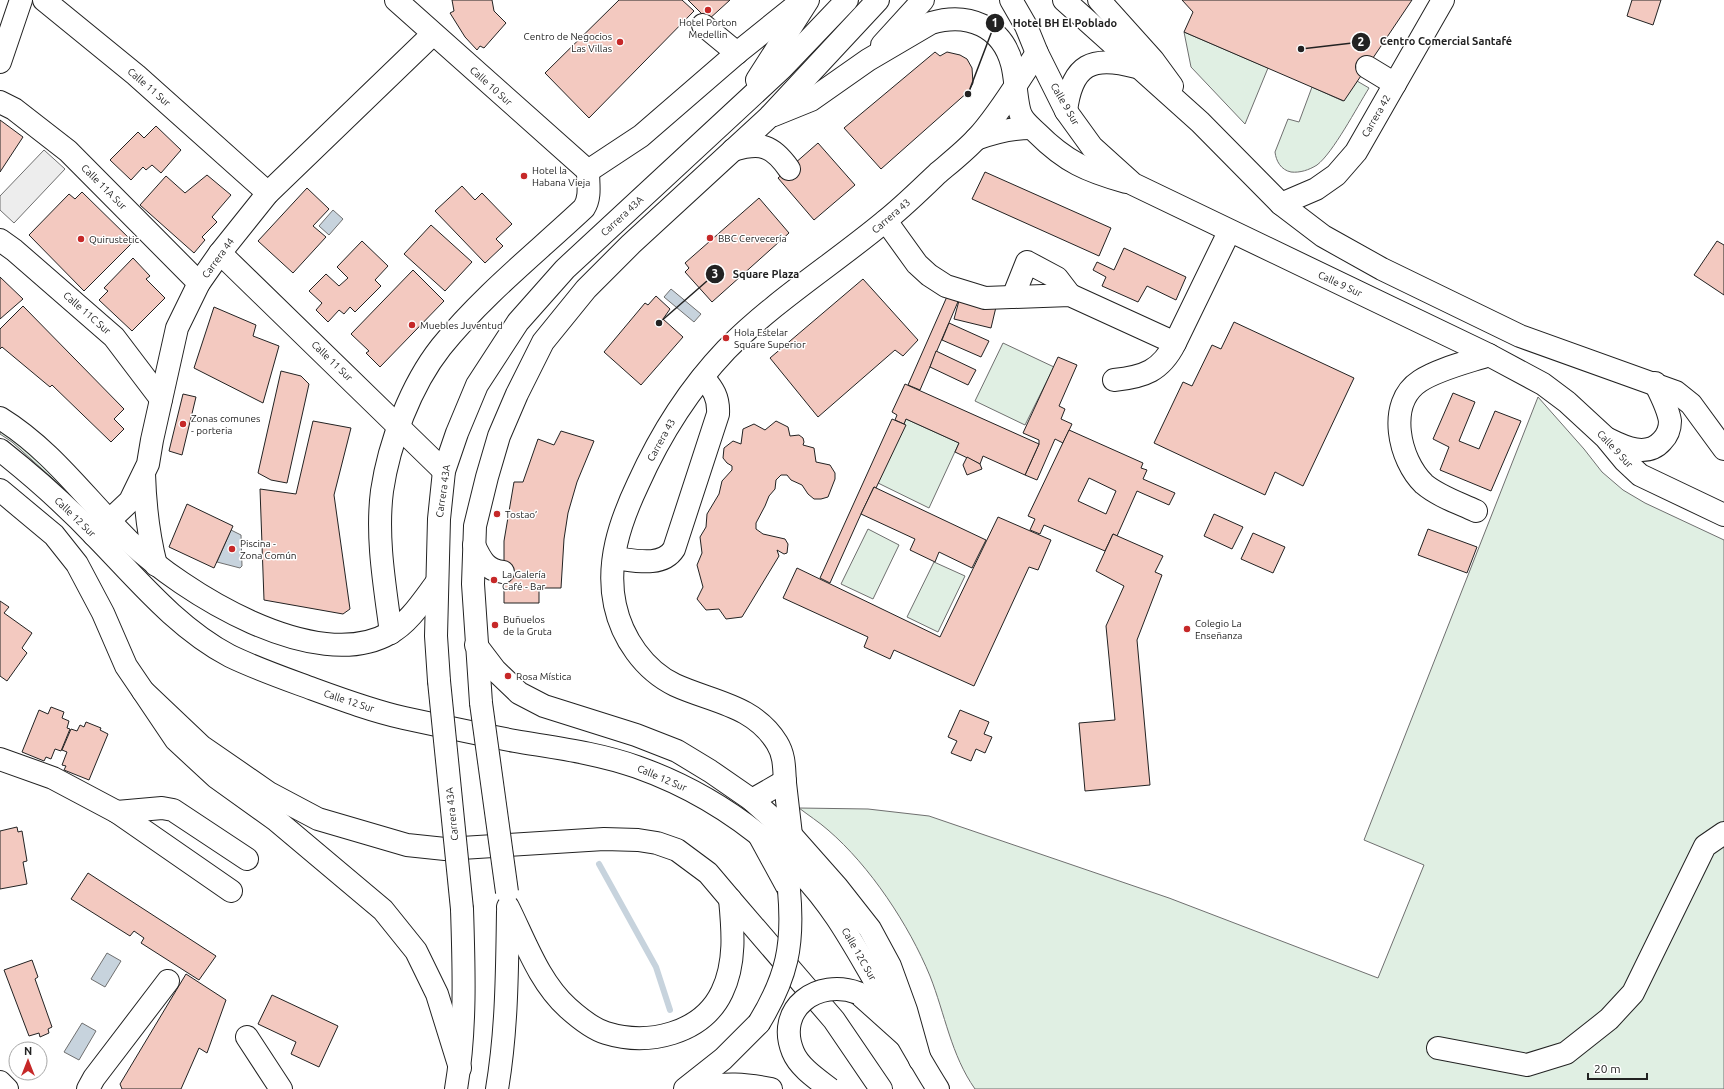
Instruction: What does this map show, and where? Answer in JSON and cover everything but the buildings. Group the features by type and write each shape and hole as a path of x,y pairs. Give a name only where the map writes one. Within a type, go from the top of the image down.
{"main road":[{"path":"0,62 21,0"},
{"name":"Calle 11 Sur","path":"44,0 136,75 268,193"},
{"name":"Calle 10 Sur","path":"396,0 588,172"},
{"path":"391,633 381,557 382,492 390,453 398,425 417,386 441,348 482,303 584,208 588,202 589,194 588,172 641,136 737,53 803,0"},
{"path":"741,105 808,0"},
{"name":"Carrera 43A","path":"458,1079 465,987 462,909 439,681 436,636 439,519 444,471 457,433 477,385 518,322 565,269 782,68 848,0"},
{"path":"497,1089 501,1064 507,990 507,899 481,703 473,584 475,526 499,436 517,394 544,342 586,289 631,244 769,117 878,0"},
{"path":"868,60 923,0"},
{"name":"Calle 9 Sur","path":"1011,0 1026,26 1037,53 1066,111 1092,147 1132,184 1229,232 1489,355 1543,384 1567,402 1606,438 1625,461 1640,475 1724,515"},
{"path":"1064,0 1136,67 1200,122 1281,204 1306,225 1347,250 1520,336 1656,383 1676,392 1691,404 1724,449"},
{"name":"Carrera 42","path":"1281,204 1316,189 1336,175 1356,152 1443,0"},
{"path":"1106,7 1153,60 1200,122"},
{"path":"769,117 811,100 868,60 931,23 942,20 966,19 990,30 1000,39 1007,50 1016,84 1021,115 1031,128 1050,146 1070,161 1093,173 1132,184"},
{"path":"703,25 737,53"},
{"name":"Carrera 44","path":"94,535 130,501 148,464 177,328 199,284 220,253 268,193 433,34"},
{"name":"Carrera 43","path":"791,835 785,781 785,763 778,745 767,729 745,711 720,700 675,685 652,670 632,648 622,629 614,603 612,572 616,544 626,510 648,462 679,409 703,377 727,350 761,318 886,221 976,139 1037,53"},
{"path":"1066,111 1072,83 1080,72 1091,64 1105,61 1118,62 1136,67"},
{"path":"1367,67 1395,84"},
{"name":"Calle 11A Sur","path":"0,102 14,109 199,284"},
{"name":"Carrera 43","path":"976,139 999,131 1014,128 1031,128"},
{"path":"733,150 750,146 766,147 776,152 789,168"},
{"path":"886,221 917,264 929,275 946,286 985,298 1070,295 1175,343"},
{"path":"1114,380 1136,378 1148,373 1163,361 1175,343 1229,232"},
{"name":"Calle 11C Sur","path":"0,240 14,250 114,337 161,399"},
{"name":"Calle 11 Sur","path":"220,253 444,471"},
{"path":"1013,297 1027,262 1057,278 1070,295"},
{"path":"1476,511 1435,491 1425,484 1412,470 1405,455 1400,420 1405,399 1412,388 1420,380 1433,374 1489,355"},
{"path":"614,558 657,560 670,556 674,548 718,414 718,399 703,377"},
{"path":"1606,438 1624,447 1642,451 1658,446 1667,435 1670,422 1656,383"},
{"path":"0,418 50,457 129,540 156,565 183,585 215,604 249,621 284,635 310,641 334,644 373,641 391,633 415,610 437,582"},
{"name":"Calle 12 Sur","path":"0,450 53,495 94,535 145,589 182,623 204,640 231,656 282,678 343,700 400,717 514,741 588,754 637,767 687,788 735,816 759,835"},
{"path":"144,472 148,531 156,565"},
{"path":"0,490 41,523 64,547 80,570 100,607 126,666 176,740 216,777 276,820 383,910 416,951 437,994 458,1079"},
{"path":"0,503 41,523"},
{"path":"474,545 486,567 494,571 503,572"},
{"path":"145,589 215,604"},
{"path":"476,645 495,670 520,693 544,706 636,735 677,752 710,770 752,800 791,835 870,929 890,966 906,1010 920,1060"},
{"path":"143,691 201,746 269,793 318,820 407,845 445,849 604,838 638,840 657,843 677,850 708,873 834,1020 881,1089"},
{"path":"0,759 53,778 117,812 231,891"},
{"path":"752,800 785,781"},
{"path":"117,812 162,808 173,810 247,859"},
{"path":"1438,1048 1527,1066 1566,1053 1609,1018 1633,993 1705,846 1724,833"},
{"path":"685,1089 723,1059 759,1023 773,999 784,973 792,918 789,890 759,835"},
{"name":"Calle 12C Sur","path":"759,835 802,875 838,917 938,1089"},
{"path":"507,899 535,964 553,992 568,1008 605,1033 635,1039 664,1036 691,1025 710,1011 722,991 731,963 733,934 730,899"},
{"path":"88,1089 94,1078 168,981"},
{"path":"830,1089 806,1070 793,1053 788,1038 789,1022 796,1008 815,993 836,988 858,993 906,1036"},
{"path":"247,1037 281,1089"},
{"path":"0,1082 7,1089"},
{"path":"699,1089 716,1084 744,1083 771,1089"}],"green space":[{"path":"1184,32 1268,68 1245,124 1191,67"},
{"path":"1357,81 1369,88 1330,151 1317,165 1308,170 1291,172 1284,169 1278,162 1275,152 1288,119 1299,122 1312,87 1343,101"},
{"path":"1003,343 1054,367 1025,425 975,401"},
{"path":"1538,397 1584,449 1602,472 1623,490 1645,503 1724,540 1724,1089 975,1089 954,1048 930,976 900,917 887,897 859,861 828,830 799,808 868,809 929,816 1169,898 1378,978 1424,865 1364,840"},
{"path":"906,419 959,443 929,508 878,483"},
{"path":"0,426 17,437 73,497 12,442 0,434"},
{"path":"868,529 899,545 873,599 841,584"},
{"path":"934,562 965,576 938,632 907,617"}],"shaded area":[{"path":"44,150 65,169 14,223 0,210 0,196"},
{"path":"333,210 343,219 329,235 319,226"},
{"path":"671,289 701,314 694,322 664,297"},
{"name":"Piscina - Zona Común","path":"231,530 241,535 242,566 240,568 217,562"},
{"path":"107,953 121,961 105,987 91,979"},
{"path":"82,1023 96,1031 79,1060 64,1052"}],"waterway":[{"path":"599,864 656,967 670,1010"}],"place":[{"name":"Hotel Porton Medellin","path":"708,10"},
{"name":"Centro de Negocios Las Villas","path":"620,42"},
{"name":"Centro Comercial Santafé","path":"1301,49"},
{"name":"Hotel BH El Poblado","path":"968,94"},
{"name":"Hotel la Habana Vieja","path":"524,176"},
{"name":"BBC Cervecería","path":"710,238"},
{"name":"Quirustetic","path":"81,239"},
{"name":"Square Plaza","path":"659,323"},
{"name":"Muebles Juventud","path":"412,325"},
{"name":"Hola Estelar Square Superior","path":"726,338"},
{"name":"Zonas comunes - porteria","path":"183,424"},
{"name":"Tostao’","path":"497,514"},
{"name":"Piscina - Zona Común","path":"232,549"},
{"name":"La Galería Café - Bar","path":"494,580"},
{"name":"Buñuelos de la Gruta","path":"495,625"},
{"name":"Colegio La Enseñanza","path":"1187,629"},
{"name":"Rosa Mística","path":"508,676"}]}
